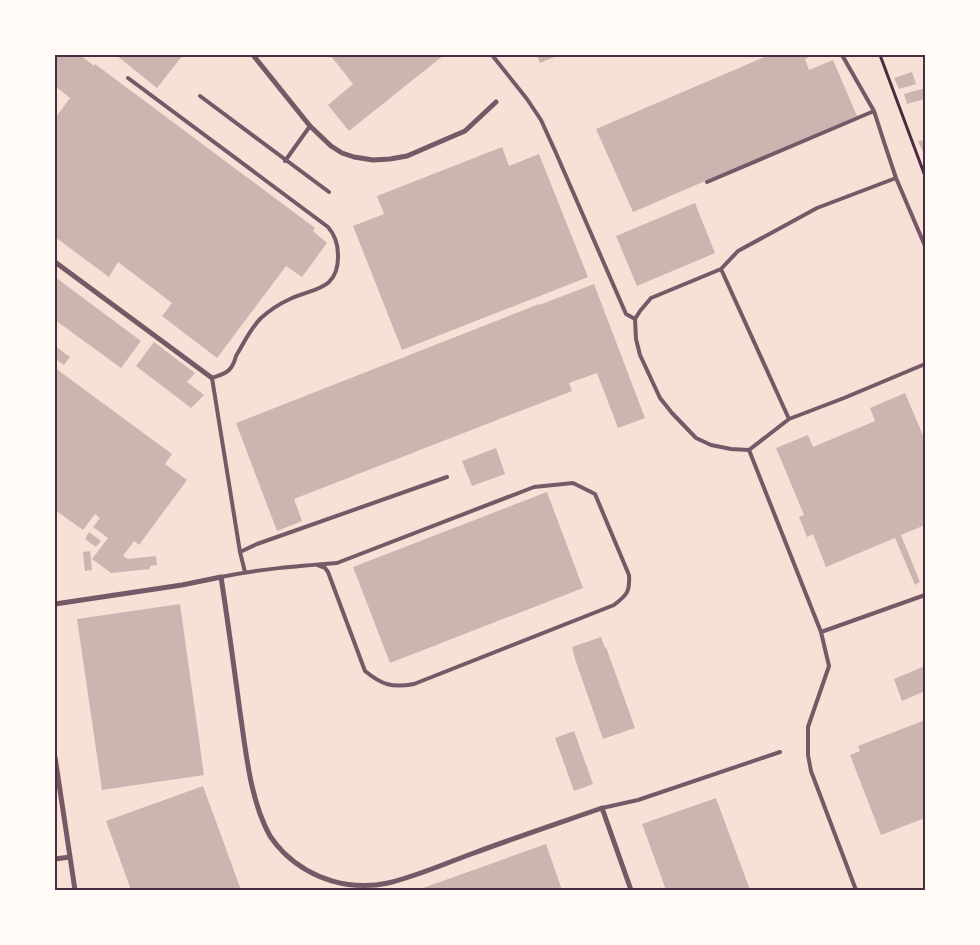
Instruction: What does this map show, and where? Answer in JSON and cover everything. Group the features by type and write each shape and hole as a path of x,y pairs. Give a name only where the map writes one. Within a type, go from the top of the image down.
{"street":[{"path":"253,55 310,126 331,146 342,153 354,157 373,160 407,156 465,131 496,102"},
{"path":"55,262 212,378"},
{"path":"55,604 182,586 221,577 247,757 258,810 277,846 288,857 318,876 349,885 368,886 388,883 410,877 602,808 632,890"},
{"path":"55,757 75,890"},
{"path":"55,859 70,857"}],"lane":[{"path":"492,55 541,120 626,314 635,319"},
{"path":"842,55 874,111 896,178 925,246"},
{"path":"128,78 328,227 337,243 337,270 333,279 319,289 290,299 273,308 250,330 230,370 212,378 240,552 245,572"},
{"path":"200,96 329,192"},
{"path":"708,182 874,111"},
{"path":"285,161 310,126"},
{"path":"896,178 816,208 738,251 722,269 650,298 635,319 636,339 640,355 660,398 672,413 696,438 731,449 749,450 789,420 925,364"},
{"path":"722,269 789,420"},
{"path":"749,450 821,632 830,666 808,727 808,756 810,771 856,890"},
{"path":"240,552 257,544 447,477"},
{"path":"221,577 245,572 337,563 534,487 573,483 594,494 629,575 630,586 625,597 614,605 414,684 399,687 386,685 375,680 365,671 328,572 325,568 317,565"},
{"path":"821,632 925,595"},
{"path":"602,808 638,800 780,752"}],"path":[{"path":"880,55 925,176"}],"building":[{"path":"55,55 80,55 94,66 95,64 315,228 313,231 327,243 302,277 286,266 217,358 162,316 172,303 118,262 109,277 55,237 55,118 70,98 55,86"},
{"path":"116,55 183,55 157,88"},
{"path":"330,55 444,55 349,131 328,105 353,84"},
{"path":"537,55 559,55 540,63"},
{"path":"769,55 813,55 805,59 809,70 833,60 857,116 633,212 596,129"},
{"path":"912,72 916,84 899,89 894,78"},
{"path":"925,88 925,99 907,104 904,94"},
{"path":"925,140 925,156 918,141"},
{"path":"502,147 509,166 539,154 588,277 402,350 353,226 384,214 377,196"},
{"path":"695,203 715,253 637,286 616,236"},
{"path":"55,277 141,341 121,368 55,320"},
{"path":"594,284 645,418 618,428 597,373 569,383 572,391 294,499 302,521 277,531 236,423"},
{"path":"154,342 195,373 187,382 204,395 191,408 136,366"},
{"path":"55,346 70,357 64,365 55,359"},
{"path":"55,368 172,454 165,464 187,480 139,545 134,541 123,556 128,559 156,556 157,565 150,566 150,569 111,573 92,559 108,538 93,527 100,518 95,514 83,530 55,510"},
{"path":"905,393 925,440 925,525 901,535 920,582 915,585 895,538 826,567 813,534 807,537 799,517 804,515 776,448 808,435 813,447 875,421 870,408"},
{"path":"496,448 505,474 472,486 462,461"},
{"path":"547,492 583,588 390,663 353,567"},
{"path":"89,532 101,541 96,547 85,539"},
{"path":"90,551 92,570 85,571 83,552"},
{"path":"180,604 204,775 102,790 77,619"},
{"path":"601,637 635,728 603,739 572,647"},
{"path":"925,666 925,691 902,701 894,679"},
{"path":"925,720 925,818 881,835 850,755 860,751 858,746"},
{"path":"574,731 593,784 574,791 555,738"},
{"path":"203,786 241,890 131,890 106,821"},
{"path":"716,798 750,890 666,890 642,824"},
{"path":"546,844 562,890 424,890 423,888"}]}
